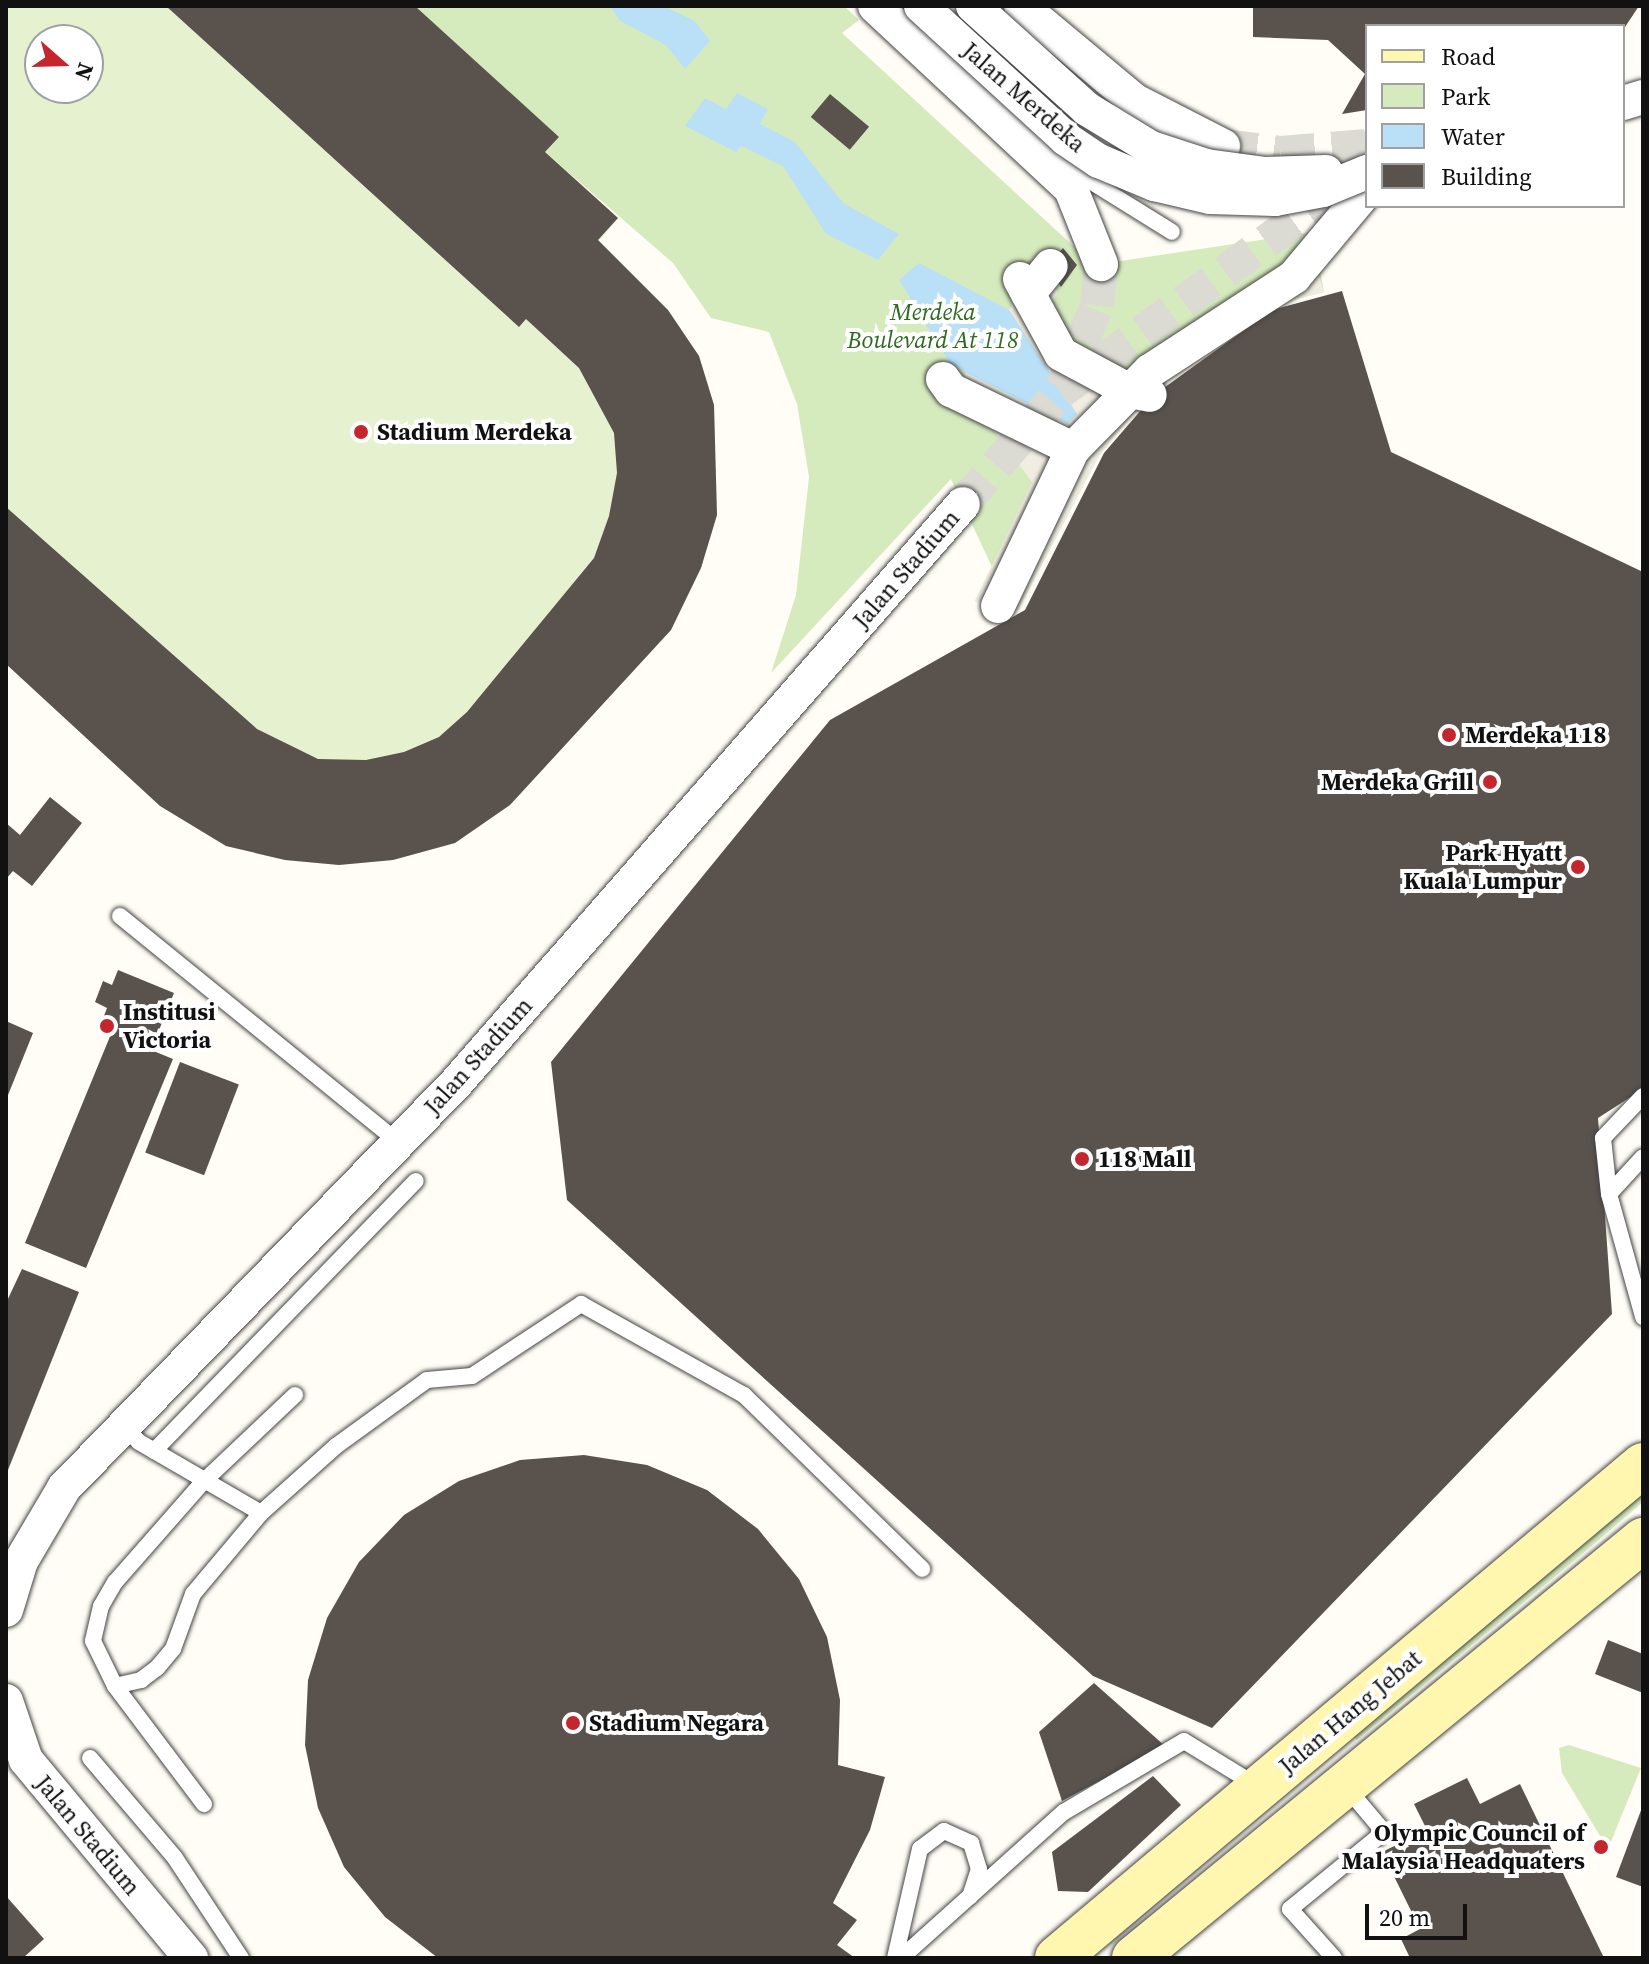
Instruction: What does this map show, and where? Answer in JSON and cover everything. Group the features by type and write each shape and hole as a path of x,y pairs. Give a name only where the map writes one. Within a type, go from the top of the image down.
{"street":[{"path":"875,6 1071,189 1092,231 1101,264"},
{"name":"Jalan Merdeka","path":"921,6 1066,139 1099,161 1154,184 1210,197 1275,199 1323,190 1365,170"},
{"name":"Jalan Merdeka","path":"973,6 1087,109 1151,148 1206,166 1265,174 1365,169"},
{"path":"1021,6 1135,101 1223,146"},
{"path":"998,606 1073,449 1142,393 1150,371 1294,277 1365,192"},
{"path":"1033,280 1061,354 1142,393"},
{"path":"943,379 951,390 992,421 1073,449"},
{"name":"Jalan Stadium","path":"6,1610 21,1561 64,1488 399,1143 963,504"},
{"name":"Jalan Hang Jebat","path":"1057,1958 1643,1465"},
{"path":"1134,1958 1347,1788 1643,1540"},
{"name":"Jalan Stadium","path":"6,1701 26,1760 191,1958"}],"lane":[{"path":"1023,143 1085,175 1172,232"},
{"path":"120,916 399,1143"},
{"path":"1643,1096 1603,1138 1609,1194 1637,1282 1643,1317"},
{"path":"1609,1194 1643,1157"},
{"path":"154,1451 416,1181"},
{"path":"115,1686 141,1680 157,1668 173,1649 193,1594 261,1513 336,1446 427,1380 472,1376 581,1304 744,1395 922,1569"},
{"path":"204,1804 115,1686 93,1641 101,1606 115,1582 203,1482 295,1395"},
{"path":"124,1426 154,1451 261,1513"},
{"path":"898,1958 970,1899 1064,1812 1184,1741 1261,1788"},
{"path":"90,1758 175,1858 241,1958"},
{"path":"1334,1958 1290,1909 1384,1832 1347,1788"},
{"path":"898,1958 920,1849 944,1831 971,1843 979,1869 970,1899"}],"green space":[{"name":"Stadium Merdeka","path":"6,6 415,6 559,137 546,152 618,218 599,241 668,310 699,356 714,405 717,515 701,568 671,630 510,805 455,843 393,860 339,865 285,860 226,846 160,806 6,664"},
{"name":"Merdeka Boulevard At 118","path":"415,6 844,6 859,20 842,33 1094,265 1313,232 1324,292 1273,305 1148,395 1100,454 1018,610 975,601 992,567 951,479 771,673 796,595 809,477 797,404 769,332 711,318 673,263 545,152 558,137"},
{"path":"1643,1484 1643,1502 1587,1550 1357,1740 1348,1731"},
{"path":"1569,1745 1641,1768 1608,1849 1562,1773 1559,1748"}],"shaded area":[{"path":"1280,271 1318,273 1324,292 1273,305 1148,395 1100,454 1018,610 975,601 1032,482 995,432 945,398 967,372 1067,424 1077,414 1009,310 1023,285 1045,274 1058,292 1047,310 1069,347 1124,371"}],"water":[{"path":"610,6 664,6 695,21 710,41 685,69 666,45 620,21"},
{"path":"737,93 768,109 760,124 795,142 843,203 899,234 878,260 826,234 783,166 741,146 736,152 685,126 705,98 726,109"},
{"path":"919,263 1009,310 1077,414 1067,424 951,365 899,280"}],"building":[{"path":"166,6 415,6 559,137 545,152 618,218 598,240 668,310 699,356 714,405 717,515 701,568 671,630 510,805 455,843 393,860 339,865 285,860 226,846 160,806 6,664 6,507 257,729 318,759 366,760 404,752 439,737 467,712 594,558 609,516 617,473 614,433 579,368 526,319 519,327"},
{"path":"1253,6 1639,6 1625,27 1625,24 1365,24 1365,74 1328,40 1253,37"},
{"path":"1365,74 1365,110 1342,114"},
{"path":"830,94 869,127 850,150 811,117"},
{"path":"1063,248 1077,265 1061,287 1047,267"},
{"name":"118 Mall","path":"1342,291 1391,452 1643,572 1643,1089 1598,1118 1612,1314 1212,1728 1093,1676 567,1200 551,1062 830,720 1025,610 1104,453 1154,395 1272,310"},
{"path":"50,797 82,823 32,886 13,871 6,879 6,823 20,835"},
{"path":"118,970 174,993 151,1050 173,1059 86,1268 25,1243 111,1034 99,1029 107,1008 95,1002 103,981 112,985"},
{"path":"6,1021 33,1033 6,1100"},
{"path":"180,1062 239,1085 204,1175 145,1153"},
{"path":"22,1269 79,1292 6,1475 6,1303"},
{"name":"Stadium Negara","path":"584,1455 647,1465 707,1490 758,1529 799,1579 827,1637 840,1700 838,1765 885,1777 870,1830 833,1903 857,1920 837,1945 855,1958 438,1958 385,1917 344,1867 318,1808 305,1745 308,1680 327,1618 359,1562 404,1515 459,1481 520,1460"},
{"path":"1608,1640 1643,1654 1643,1693 1595,1674"},
{"path":"1094,1683 1165,1746 1062,1801 1039,1732"},
{"path":"1153,1776 1181,1805 1088,1892 1058,1891 1052,1852"},
{"path":"1467,1778 1480,1804 1520,1784 1604,1958 1410,1958 1401,1939 1420,1929 1382,1852 1427,1830 1414,1804"},
{"name":"Olympic Council of Malaysia Headquaters","path":"1643,1805 1643,1887 1616,1877"},
{"path":"6,1896 44,1939 23,1958 6,1958"}],"tunnel":[{"path":"1223,146 1281,153 1365,146"},
{"path":"963,504 1060,392 1352,179"},
{"path":"1062,388 1097,306 1101,264"}],"place":[{"name":"Stadium Merdeka","path":"361,432"},
{"name":"Merdeka 118","path":"1449,735"},
{"name":"Merdeka Grill","path":"1490,782"},
{"name":"Park Hyatt Kuala Lumpur","path":"1578,867"},
{"name":"Institusi Victoria","path":"107,1026"},
{"name":"118 Mall","path":"1082,1159"},
{"name":"Stadium Negara","path":"573,1723"},
{"name":"Olympic Council of Malaysia Headquaters","path":"1601,1847"}]}
